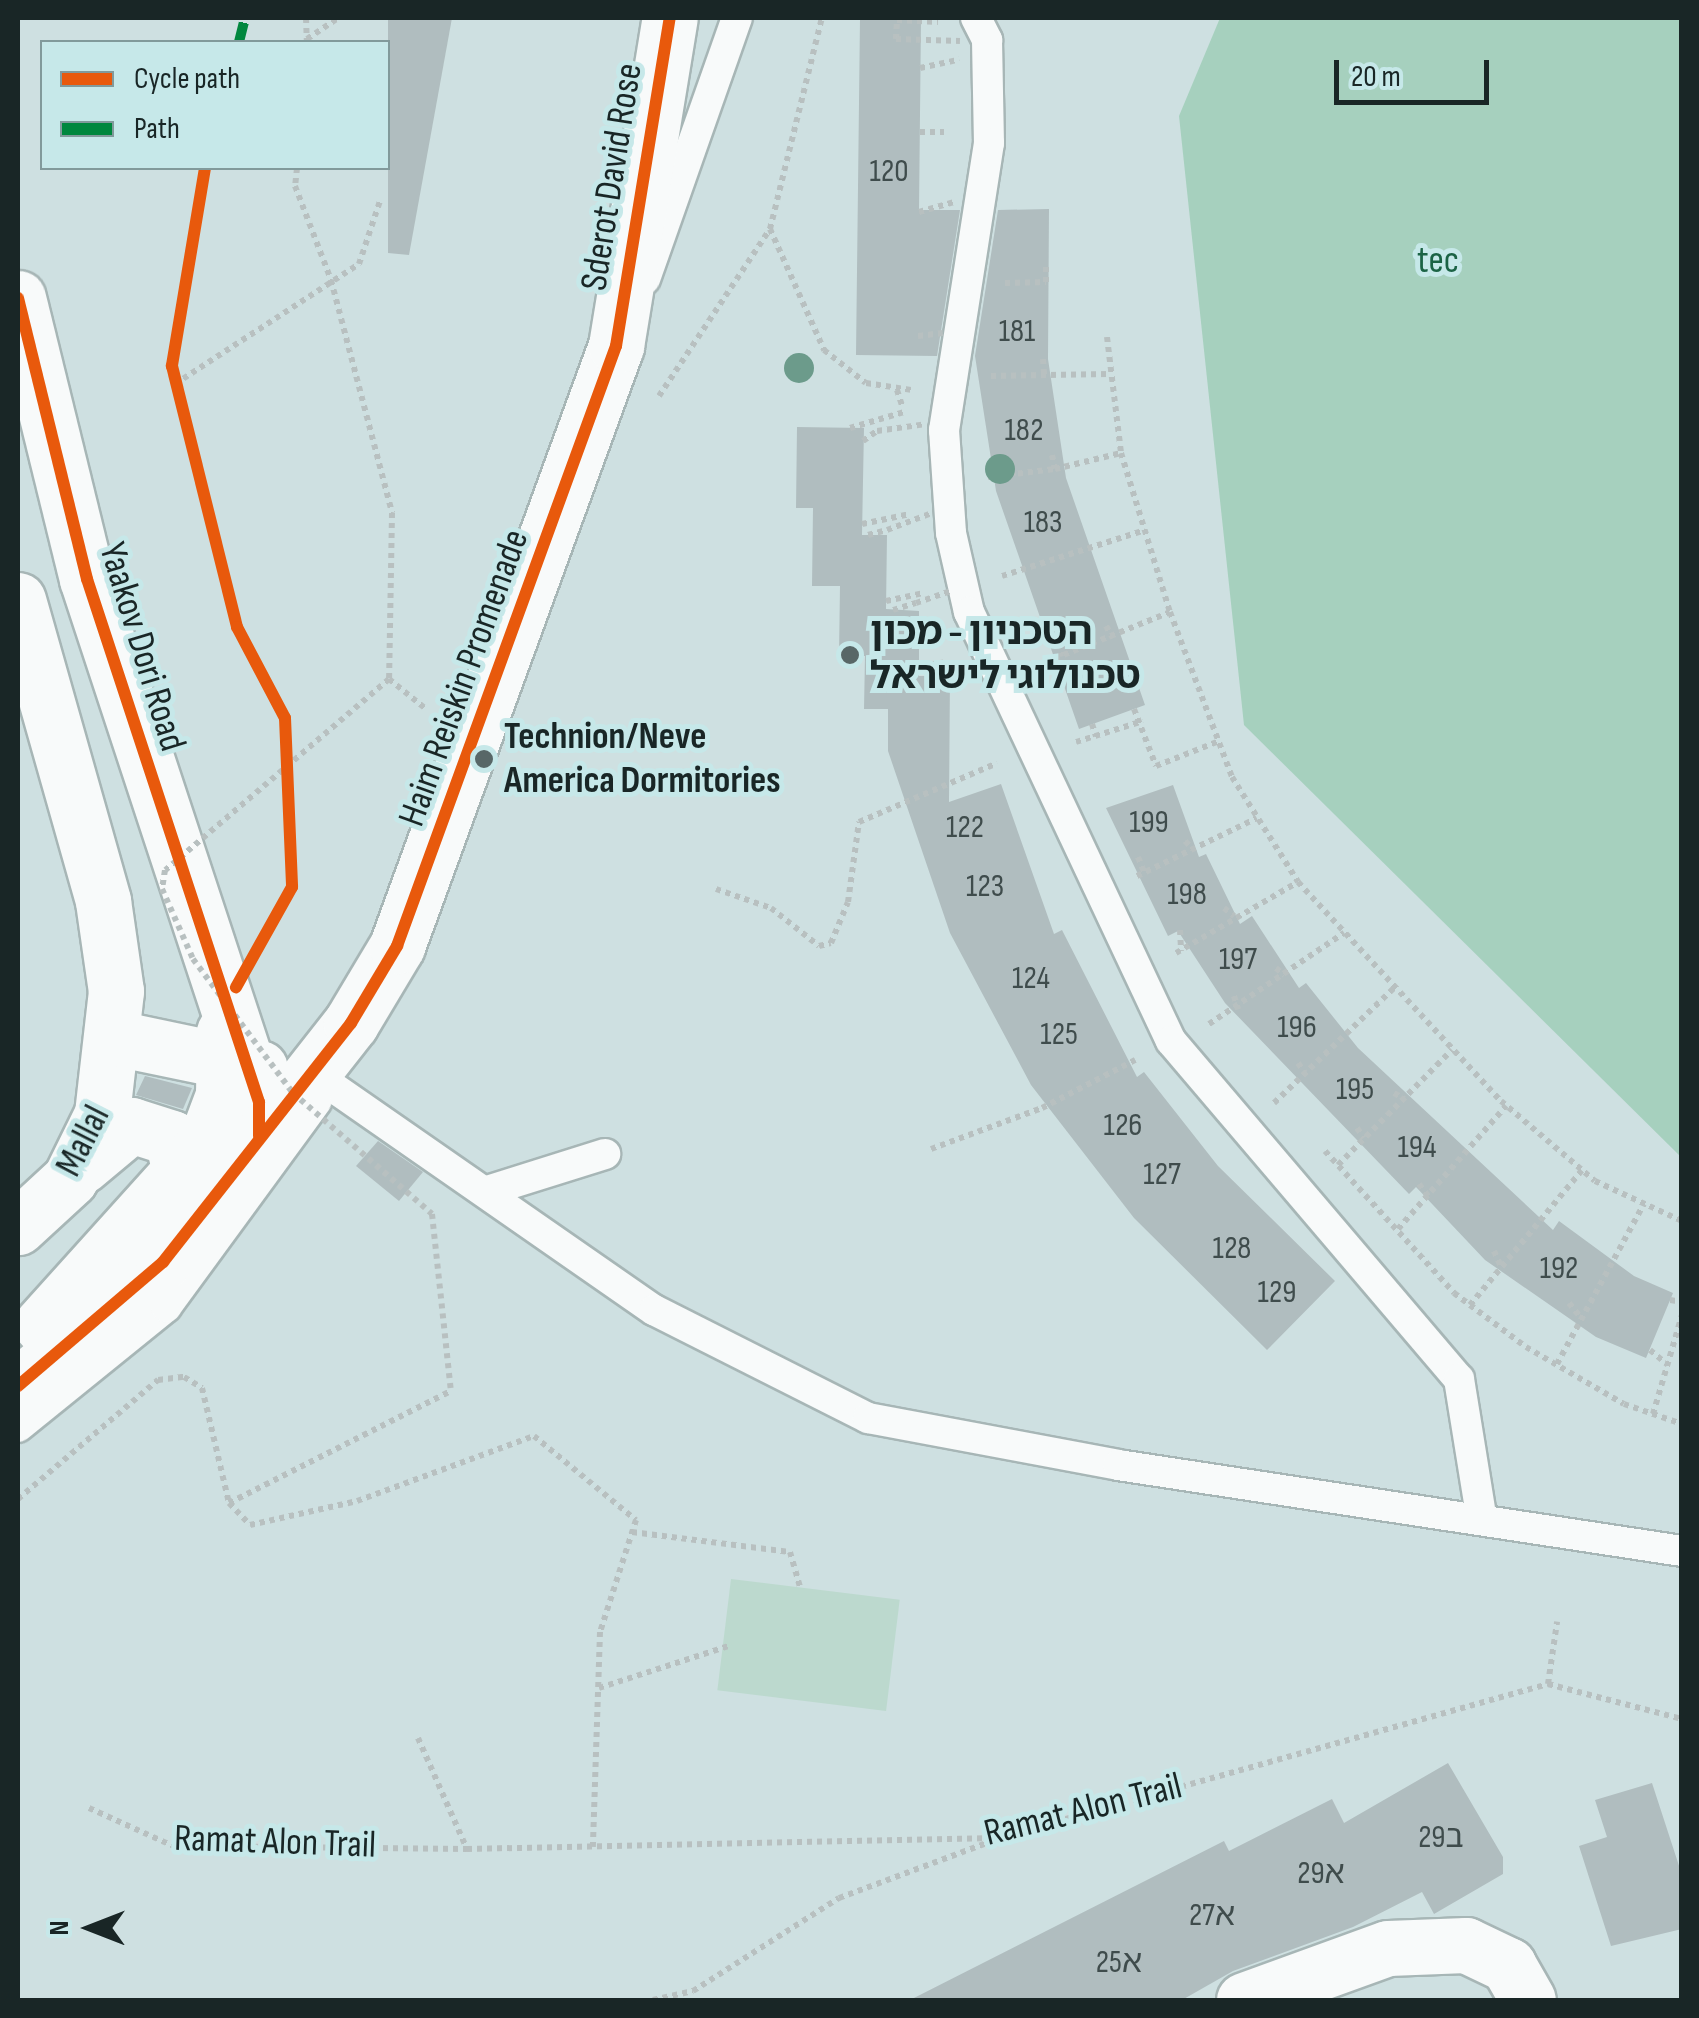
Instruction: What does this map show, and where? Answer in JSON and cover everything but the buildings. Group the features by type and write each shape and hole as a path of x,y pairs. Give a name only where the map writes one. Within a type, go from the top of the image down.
{"street":[{"name":"Sderot David Rose","path":"616,346 670,18"},
{"name":"Yaakov Dori Road","path":"18,298 88,579 218,1046 259,1136"},
{"name":"Haim Reiskin Promenade","path":"18,1386 163,1262 259,1136 314,1080 397,946 616,346"},
{"path":"18,600 103,901 116,1038 218,1046 314,1080"},
{"name":"Mallal","path":"18,1227 70,1179 102,1114 116,1038"},
{"path":"18,1346 206,1143 218,1046"},
{"path":"70,1179 131,1124 172,1138 180,1148 180,1173"},
{"path":"1244,2000 1388,1948 1466,1946 1508,1965 1528,2000"}],"lane":[{"path":"616,346 668,227 737,18"},
{"path":"968,29 987,40 989,144 950,378 949,514 970,612 1171,1041 1459,1379 1481,1515"},
{"path":"18,1427 166,1308 295,1139 314,1080 486,1191 654,1310 868,1418 1110,1453 1682,1551"},
{"path":"486,1191 605,1154"}],"path":[{"path":"308,40 338,18"},
{"path":"650,410 770,230 822,18"},
{"path":"944,22 897,20 896,38 968,29"},
{"path":"920,68 959,60"},
{"path":"920,132 944,132"},
{"path":"229,1502 451,1391 432,1214 292,1093 194,958 162,888 165,870 389,679 392,514 332,280 295,186 297,170"},
{"path":"175,384 359,264 380,201"},
{"path":"918,212 955,202"},
{"path":"770,230 824,350 866,383 897,390"},
{"path":"1014,283 1046,282 1046,266"},
{"path":"918,336 943,333"},
{"path":"1107,337 1121,453 1170,612 1218,741 1257,818 1298,882 1506,1106 1582,1170 1682,1221"},
{"path":"1043,359 1044,375"},
{"path":"950,378 1109,374"},
{"path":"850,428 904,412"},
{"path":"863,438 877,431 926,424"},
{"path":"1003,476 1055,469 1121,453"},
{"path":"1052,455 1055,469"},
{"path":"1011,462 1013,476"},
{"path":"862,524 916,513"},
{"path":"878,534 932,514"},
{"path":"868,534 887,530"},
{"path":"1013,572 1081,546 1145,530"},
{"path":"1030,557 1032,567"},
{"path":"886,601 930,592"},
{"path":"893,610 951,592"},
{"path":"908,610 916,603"},
{"path":"1045,663 1170,612"},
{"path":"1106,626 1112,638"},
{"path":"1058,643 1061,657"},
{"path":"918,666 954,660"},
{"path":"926,676 973,664"},
{"path":"389,679 430,713"},
{"path":"1134,709 1143,721 1156,766 1218,741"},
{"path":"1083,740 1143,721"},
{"path":"1092,724 1096,736"},
{"path":"716,888 771,908 818,946 830,943 848,902 859,822 988,767"},
{"path":"1138,857 1142,873 1257,818"},
{"path":"1185,840 1193,848"},
{"path":"1180,930 1184,949 1234,916 1298,882"},
{"path":"1224,908 1234,916"},
{"path":"1227,1016 1344,933"},
{"path":"1276,968 1284,975"},
{"path":"1273,1104 1394,988"},
{"path":"1234,996 1238,1009"},
{"path":"1338,1031 1347,1032"},
{"path":"930,1149 1042,1108 1171,1041"},
{"path":"1338,1165 1452,1050"},
{"path":"1298,1064 1305,1073"},
{"path":"1394,1092 1404,1099"},
{"path":"1506,1106 1461,1151 1398,1229 1470,1305 1556,1364 1653,1414 1682,1424"},
{"path":"1356,1128 1364,1138"},
{"path":"1470,1305 1535,1219 1582,1170"},
{"path":"1418,1184 1428,1196"},
{"path":"1556,1364 1644,1204"},
{"path":"1494,1251 1501,1267"},
{"path":"1600,1260 1614,1261"},
{"path":"1670,1300 1682,1302"},
{"path":"1568,1303 1581,1318"},
{"path":"1653,1414 1682,1315"},
{"path":"1650,1350 1668,1365"},
{"path":"18,1500 158,1380 184,1376 202,1388 229,1502 250,1525 357,1501 534,1436 636,1520 600,1632 594,1847"},
{"path":"632,1532 790,1552 800,1587"},
{"path":"1556,1622 1548,1684 1682,1719"},
{"path":"599,1688 730,1645"},
{"path":"418,1738 467,1849"},
{"path":"653,2000 694,1990 839,1898 998,1838"}],"green space":[{"name":"tec","path":"1220,18 1681,18 1681,1157 1244,725 1179,116"},
{"path":"731,1579 900,1600 886,1711 717,1690"}],"marked path":[{"path":"240,40 245,18"}],"cycle path":[{"path":"18,1386 163,1262 351,1023 397,946 616,346 670,18"},
{"path":"205,170 172,366 237,627 285,718 292,887 236,987"},
{"path":"18,298 87,579 259,1102 259,1136"}],"place":[{"name":"הטכניון - מכון טכנולוגי לישראל","path":"850,655"},
{"name":"Technion/Neve America Dormitories","path":"484,759"}]}
